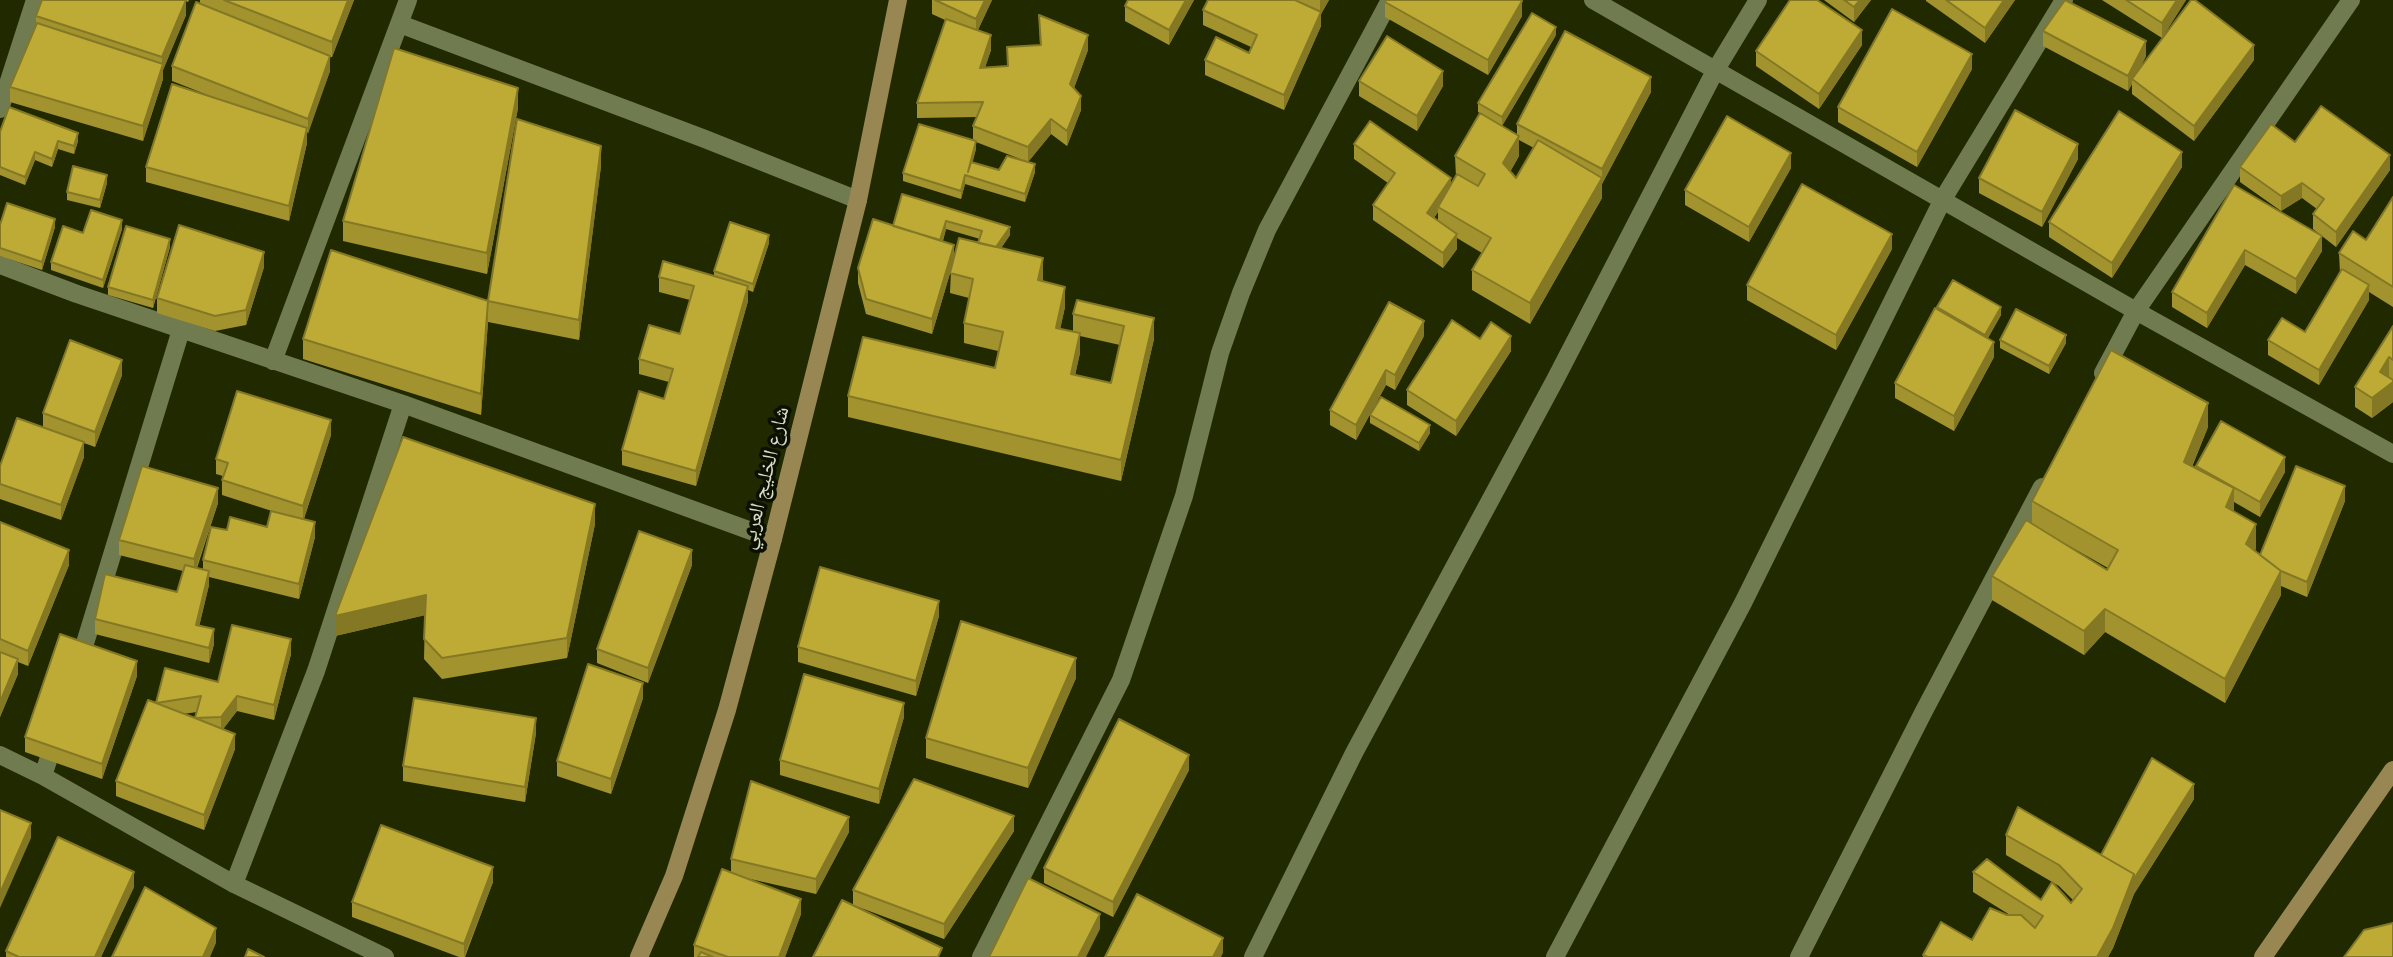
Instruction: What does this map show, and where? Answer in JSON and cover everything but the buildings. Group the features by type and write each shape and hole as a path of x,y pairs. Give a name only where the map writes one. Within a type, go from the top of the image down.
{"main road":[{"name":"شارع الخليج العربي","path":"639,957 674,876 727,710 774,538 858,200 898,0"},
{"path":"2263,957 2393,770"}],"street":[{"path":"0,109 35,0"},
{"path":"273,362 408,0"},
{"path":"981,957 1121,680 1184,496 1220,353 1267,230 1390,0"},
{"path":"1593,0 2136,311 2393,454"},
{"path":"1253,957 1354,753 1555,380 1715,71 1758,0"},
{"path":"1555,957 1743,603 1943,199 2064,0"},
{"path":"2098,384 2136,311 2351,0"},
{"path":"400,24 858,200"},
{"path":"0,265 273,362 403,404 774,538"},
{"path":"72,684 181,330"},
{"path":"234,884 316,671 403,404"},
{"path":"1799,957 1924,711 2052,469"},
{"path":"43,776 60,723"},
{"path":"0,755 43,776 234,884 360,951 385,957"}]}
